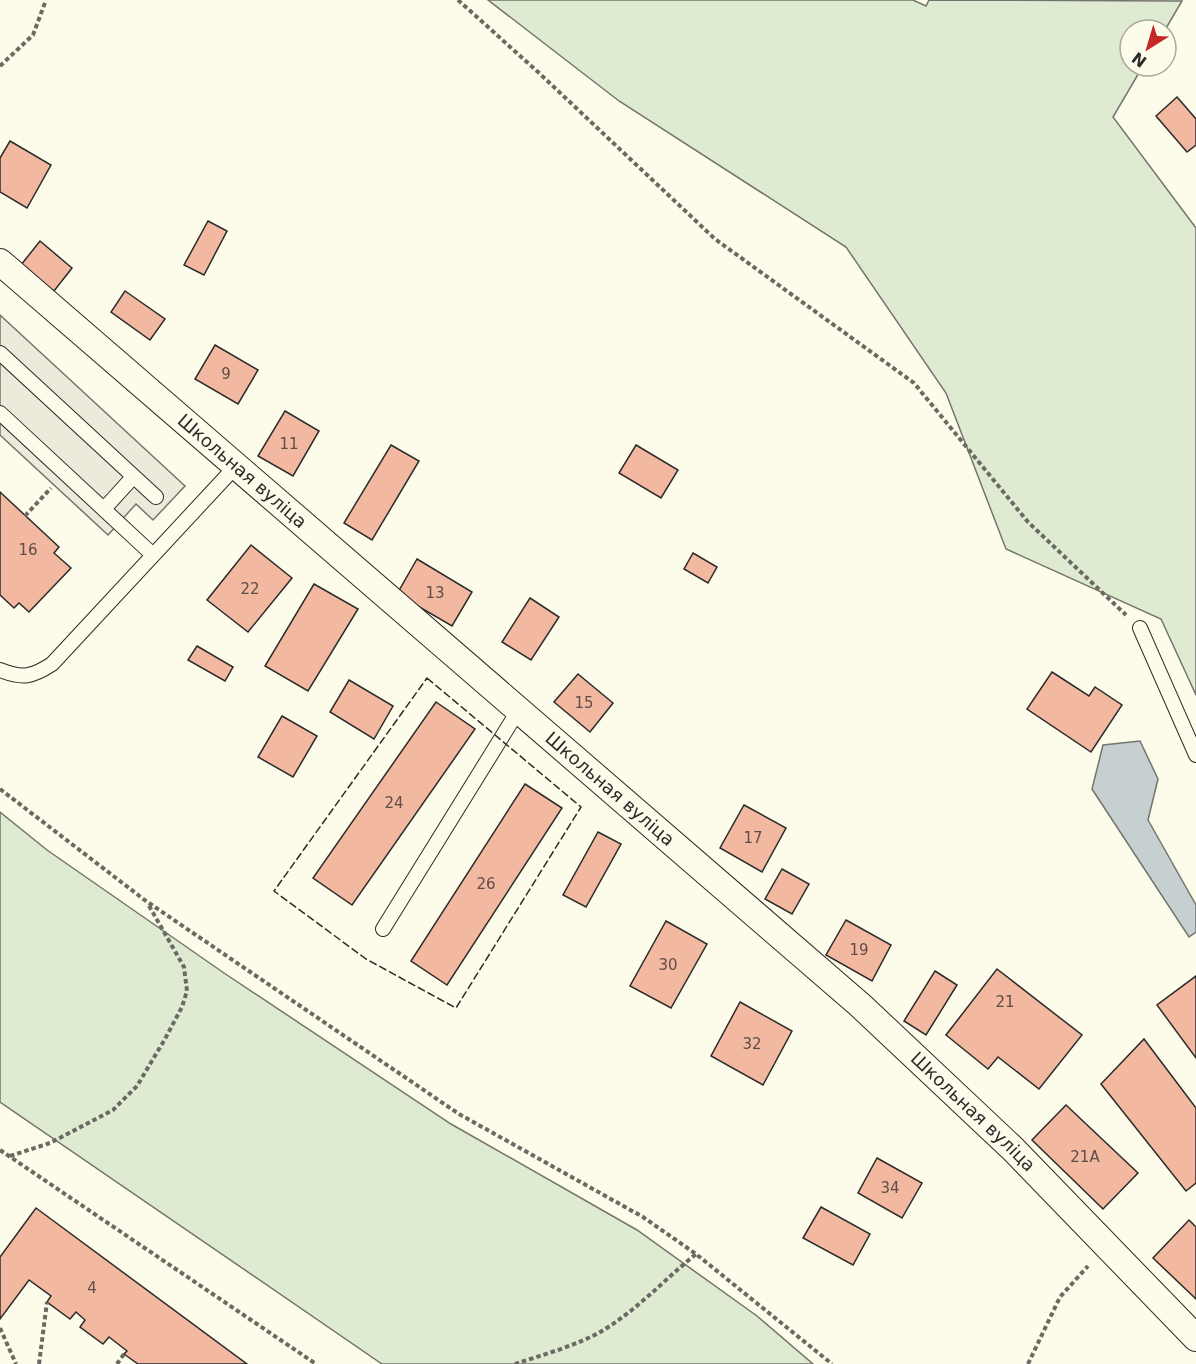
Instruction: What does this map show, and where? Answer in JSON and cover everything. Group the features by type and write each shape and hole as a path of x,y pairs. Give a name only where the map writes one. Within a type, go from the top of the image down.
{"street":[{"name":"Школьная вуліца","path":"0,262 860,1005 970,1107 1196,1338"}],"lane":[{"path":"0,353 156,497"},
{"path":"0,413 153,555"},
{"path":"0,670 14,676 26,676 38,674 52,664 237,465"},
{"path":"104,509 133,477"},
{"path":"1140,628 1196,754"},
{"path":"383,929 518,711"}],"path":[{"path":"0,66 33,35 46,0"},
{"path":"458,0 715,239 914,383 1028,522 1140,628"},
{"path":"25,516 65,473"},
{"path":"0,789 146,901 459,1114 643,1217 696,1254 832,1364"},
{"path":"9,1157 50,1143 113,1110 137,1086 165,1040 182,1007 187,991 184,967 146,901"},
{"path":"0,1150 316,1364"},
{"path":"1028,1364 1060,1297 1107,1245"},
{"path":"515,1364 601,1332 646,1300 669,1276 696,1254"},
{"path":"39,1364 47,1302"},
{"path":"0,1328 16,1364"},
{"path":"117,1364 124,1354"}],"green space":[{"path":"488,0 913,0 926,6 929,0 1182,1 1172,18 1118,18 1118,78 1136,78 1113,117 1196,228 1196,695 1161,619 1006,549 946,393 846,247 619,101"},
{"path":"0,812 47,850 224,973 451,1124 637,1230 757,1316 813,1364 382,1364 0,1102"}],"shaded area":[{"path":"0,315 185,486 153,520 136,504 108,535 0,435"},
{"path":"1140,741 1158,779 1148,820 1196,905 1196,932 1189,937 1092,789 1103,745"}],"building":[{"path":"1177,97 1196,119 1196,145 1187,152 1156,116"},
{"path":"10,141 51,165 27,208 0,192 0,158"},
{"path":"208,221 227,231 204,275 184,265"},
{"path":"40,241 72,268 54,291 21,265"},
{"path":"125,291 165,319 150,340 111,312"},
{"path":"215,345 258,370 238,404 195,379"},
{"path":"285,411 319,431 293,476 258,456"},
{"path":"391,445 419,461 372,540 344,523"},
{"path":"636,445 678,470 661,498 619,473"},
{"path":"0,492 59,547 54,553 71,568 29,612 19,603 14,608 0,595"},
{"path":"251,545 292,578 248,632 207,600"},
{"path":"693,553 717,567 708,583 684,569"},
{"path":"417,559 472,592 452,626 397,594"},
{"path":"314,584 358,609 308,691 265,666"},
{"path":"530,598 559,617 531,660 502,642"},
{"path":"197,646 233,667 225,681 188,660"},
{"path":"1052,672 1089,696 1095,687 1122,705 1091,752 1027,709"},
{"path":"578,674 613,703 590,732 554,702"},
{"path":"349,680 393,706 374,739 330,712"},
{"path":"436,702 475,729 352,905 313,878"},
{"path":"282,716 317,736 293,777 258,757"},
{"path":"525,784 562,808 447,985 411,961"},
{"path":"744,805 786,828 762,872 720,848"},
{"path":"598,832 621,844 586,907 563,895"},
{"path":"782,869 809,884 792,914 765,899"},
{"path":"846,920 891,945 872,981 826,955"},
{"path":"666,921 707,944 671,1008 630,986"},
{"path":"997,969 1082,1035 1039,1089 998,1057 988,1069 946,1035"},
{"path":"935,971 957,985 926,1035 904,1021"},
{"path":"1196,976 1196,1058 1157,1005"},
{"path":"740,1002 792,1031 763,1085 711,1056"},
{"path":"1144,1039 1196,1108 1196,1183 1186,1191 1101,1084"},
{"path":"1066,1105 1138,1173 1103,1209 1032,1140"},
{"path":"877,1158 922,1183 902,1218 858,1193"},
{"path":"821,1207 870,1234 853,1265 803,1238"},
{"path":"36,1208 247,1364 138,1364 124,1354 127,1351 109,1337 103,1344 80,1327 85,1320 76,1312 70,1319 47,1302 51,1296 29,1280 0,1319 0,1257"},
{"path":"1189,1220 1196,1227 1196,1299 1153,1258"}],"fence":[{"path":"427,678 581,807 456,1008 366,959 274,891 427,678"}]}
